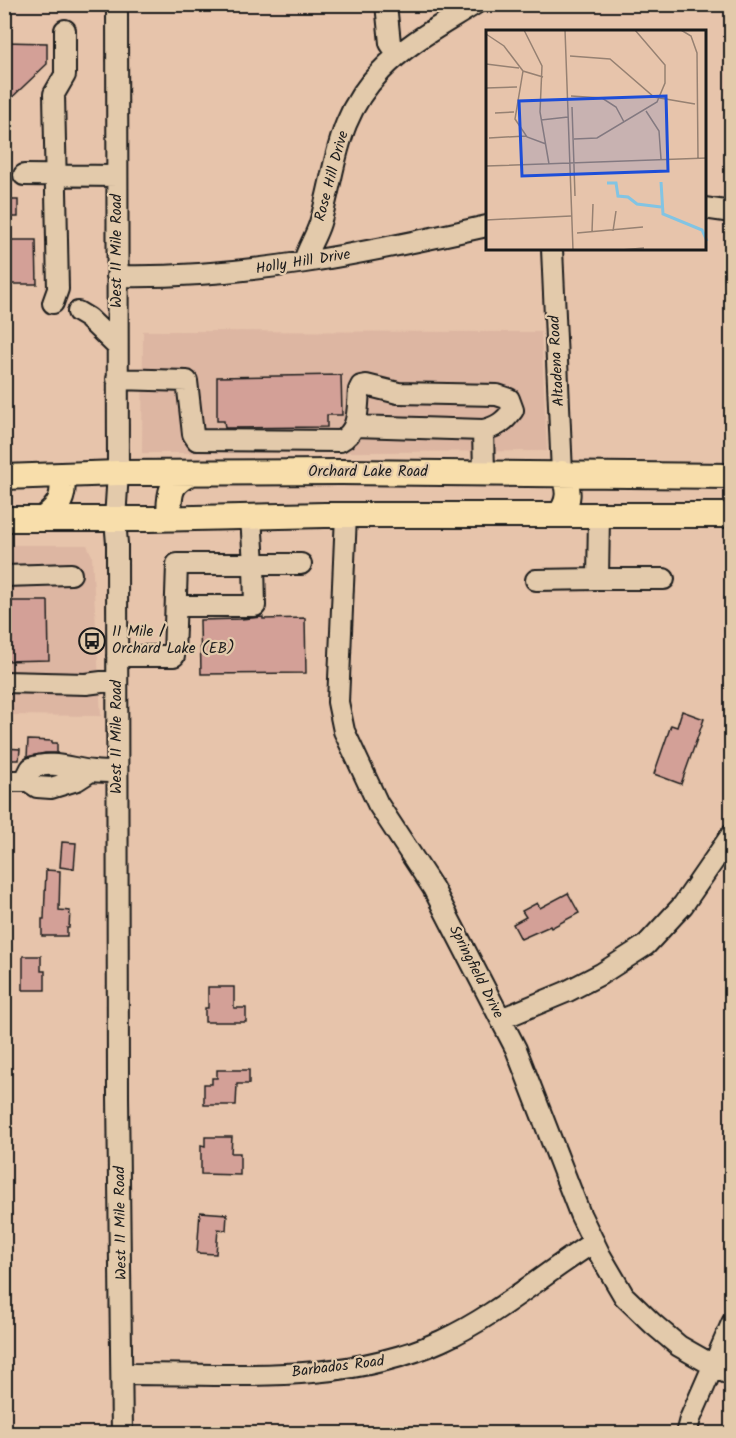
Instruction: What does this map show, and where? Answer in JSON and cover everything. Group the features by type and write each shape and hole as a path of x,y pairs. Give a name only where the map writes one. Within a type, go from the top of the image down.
{"main road":[{"name":"Orchard Lake Road","path":"4,477 118,473 484,472 670,477 732,476"},
{"path":"169,518 170,492 174,484 190,474"},
{"path":"559,515 568,501 569,494 568,485 562,474"},
{"path":"43,519 55,510 61,500 64,487 62,476"},
{"path":"642,516 640,505 643,494 650,484 659,478 670,477"},
{"path":"4,519 250,518 346,515 732,515"}],"street":[{"name":"West 11 Mile Road","path":"117,4 118,473 115,519 122,1434"},
{"path":"386,4 390,43 398,55"},
{"name":"Rose Hill Drive","path":"304,261 320,224 334,161 351,110 381,71 398,55 475,4"},
{"path":"53,303 58,289 54,94 65,75 65,30"},
{"path":"24,175 117,176"},
{"path":"706,208 732,213"},
{"name":"Holly Hill Drive","path":"117,276 161,277 248,271 409,244 486,226"},
{"name":"Altadena Road","path":"552,250 562,474"},
{"path":"78,312 88,318 117,346"},
{"path":"117,379 187,381 193,434 197,440 340,441 349,436 355,426 361,386 398,393 497,395 509,399 513,410 506,420 496,427 483,430 355,426"},
{"path":"483,430 484,472"},
{"name":"Springfield Drive","path":"346,515 338,702 344,730 354,755 378,804 433,888 501,1019 520,1059 572,1194 594,1242 624,1296 679,1346 732,1376"},
{"path":"598,579 599,516"},
{"path":"176,606 255,606 250,518"},
{"path":"117,656 174,656 177,564 301,564"},
{"path":"4,576 71,574"},
{"path":"536,579 664,579"},
{"path":"4,682 86,684 117,680"},
{"path":"19,781 27,776 31,768 39,765 51,764 91,771 117,772"},
{"path":"501,1019 584,983 646,945 683,905 732,834"},
{"name":"Barbados Road","path":"123,1374 309,1373 366,1366 401,1357 442,1341 487,1315 594,1242"},
{"path":"686,1434 732,1323"}],"shaded area":[{"path":"143,331 541,332 547,451 142,453"},
{"path":"5,545 87,545 92,556 101,716 5,715"}],"building":[{"path":"4,42 47,43 47,64 4,105"},
{"path":"4,200 18,200 18,217 4,217"},
{"path":"4,240 36,240 37,284 4,284"},
{"path":"341,375 342,415 327,415 327,427 225,428 224,421 217,421 217,377"},
{"path":"4,601 48,601 49,660 4,661"},
{"path":"263,617 263,619 305,618 306,673 201,674 200,620"},
{"path":"682,711 704,719 681,784 654,774 671,725 677,727"},
{"path":"28,740 57,743 57,753 27,757"},
{"path":"4,748 20,749 19,760 4,760"},
{"path":"62,842 76,843 74,869 60,867"},
{"path":"46,870 60,871 59,910 70,911 67,936 42,936"},
{"path":"568,893 579,913 551,928 550,926 521,939 513,924 526,917 522,911 537,903 540,908"},
{"path":"23,956 41,956 41,971 45,971 45,990 23,990"},
{"path":"208,987 234,987 234,1008 246,1008 246,1022 205,1022"},
{"path":"217,1070 249,1070 249,1084 237,1084 236,1105 204,1105 204,1084 212,1084 212,1078 217,1078"},
{"path":"205,1137 232,1137 231,1153 240,1153 240,1175 201,1174 201,1145 205,1146"},
{"path":"200,1212 227,1214 226,1230 218,1229 216,1254 197,1253"}],"place":[{"name":"11 Mile / Orchard Lake (EB)","path":"92,641"}]}
